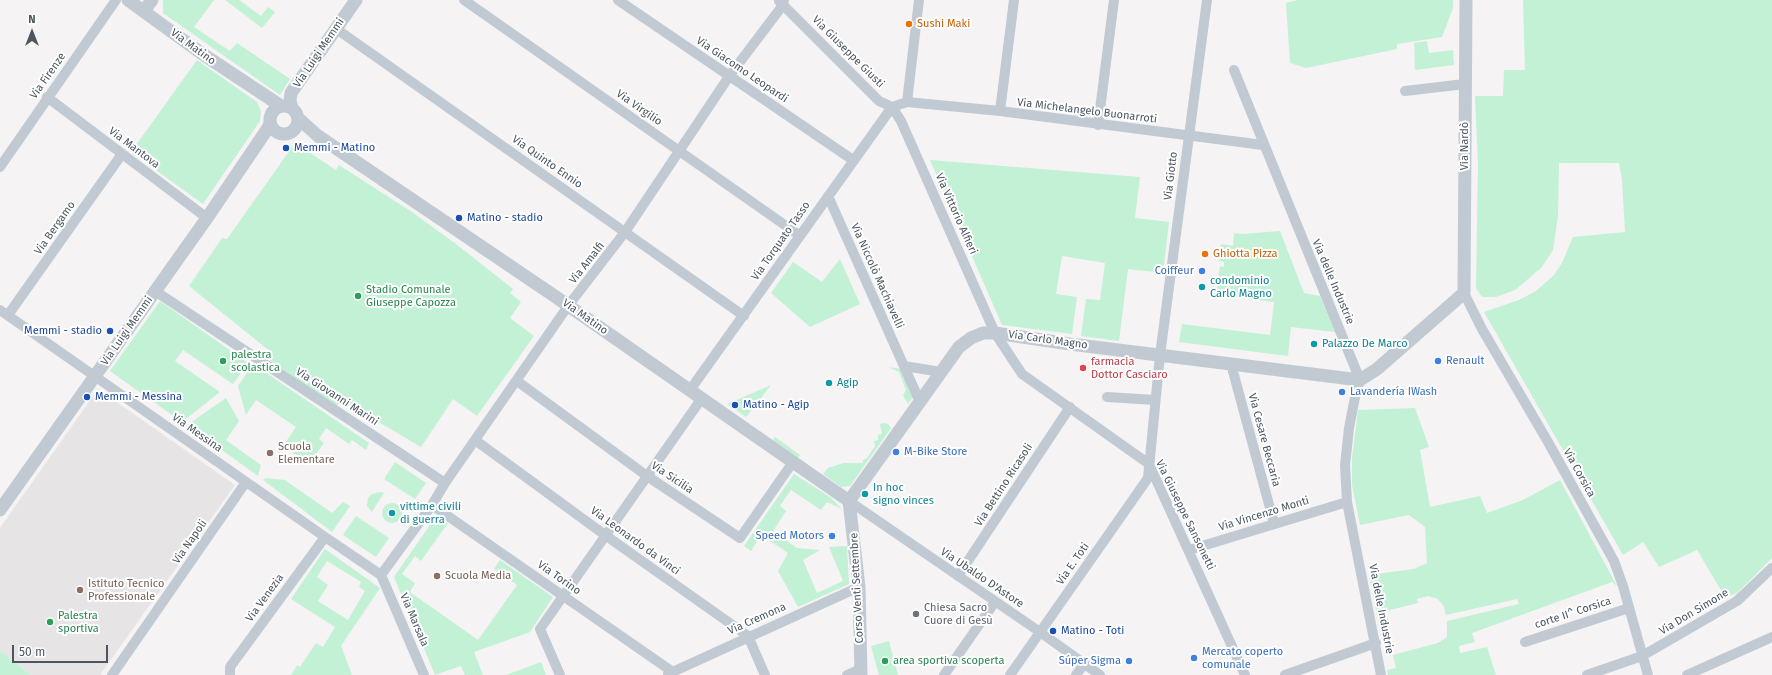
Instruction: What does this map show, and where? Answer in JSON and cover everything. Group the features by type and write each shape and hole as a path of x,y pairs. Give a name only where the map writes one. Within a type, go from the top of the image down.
{"street":[{"name":"Via Firenze","path":"0,167 47,97 116,0"},
{"name":"Via Matino","path":"128,0 258,92 268,103 282,114 318,136 568,306 849,501"},
{"path":"144,11 152,0"},
{"name":"Via Luigi Memmi","path":"0,510 207,218 268,128 282,114 290,101 291,93 356,0"},
{"name":"Via Virgilio","path":"464,0 799,235"},
{"name":"Via Giacomo Leopardi","path":"618,0 853,160"},
{"path":"892,107 907,102 919,0"},
{"path":"1000,111 1014,0"},
{"path":"1098,125 1114,0"},
{"name":"Via Giotto","path":"1155,400 1188,136 1207,0"},
{"name":"Via Nardò","path":"1464,293 1466,0"},
{"name":"Via Amalfi","path":"381,575 432,505 445,483 568,306 625,232 730,75 782,2"},
{"name":"Via Giuseppe Giusti","path":"782,2 880,101 892,107"},
{"name":"Via Quinto Ennio","path":"335,28 744,316"},
{"name":"Via delle Industrie","path":"1234,70 1263,145 1360,380 1356,392 1348,435 1345,465 1347,502 1381,675"},
{"path":"1405,91 1465,84"},
{"name":"Via Mantova","path":"47,97 207,218"},
{"name":"Via Michelangelo Buonarroti","path":"907,102 1000,111 1098,125 1263,145"},
{"name":"Via Torquato Tasso","path":"690,390 744,316 799,235 892,107"},
{"name":"Via Vittorio Alfieri","path":"892,107 901,121 996,332"},
{"path":"282,114 297,127 286,134 274,131 282,114"},
{"name":"Via Matino","path":"286,134 300,132 318,136"},
{"name":"Via Luigi Memmi","path":"252,151 267,141 286,134"},
{"name":"Via Bergamo","path":"4,312 122,154"},
{"name":"Via Niccolò Machiavelli","path":"828,196 920,402"},
{"name":"Via Giovanni Marini","path":"155,291 445,483"},
{"path":"1360,380 1377,369 1464,293"},
{"name":"Via Corsica","path":"1464,293 1482,329 1548,442 1614,561 1623,586 1648,675"},
{"name":"Via Messina","path":"4,312 381,575"},
{"name":"Via Carlo Magno","path":"849,501 959,347 971,338 983,333 996,332 1160,355 1360,380"},
{"name":"Via Giuseppe Sansonetti","path":"996,332 1022,374 1149,464 1245,675"},
{"name":"Via Cesare Beccaria","path":"1231,364 1274,523"},
{"path":"904,366 941,372"},
{"name":"Via Sicilia","path":"517,381 647,476 740,538 793,462"},
{"path":"1107,396 1155,400"},
{"path":"560,675 540,628 702,398"},
{"name":"Via E. Toti","path":"1010,675 1148,478 1155,400"},
{"name":"Via Bettino Ricasoli","path":"958,576 1070,407"},
{"name":"Via Leonardo da Vinci","path":"475,440 605,535 748,636"},
{"name":"Via Napoli","path":"112,675 246,482"},
{"name":"Via Ubaldo D'Astore","path":"849,501 1100,675"},
{"name":"Corso Venti Settembre","path":"849,501 859,587 861,672"},
{"name":"Via Vincenzo Monti","path":"1189,550 1347,502"},
{"name":"Via Torino","path":"432,505 563,595 669,673"},
{"name":"Via Venezia","path":"230,675 230,667 325,537"},
{"name":"Via Don Simone","path":"1587,675 1642,656 1737,601 1772,568"},
{"name":"Via Marsala","path":"381,575 424,675"},
{"name":"Via Cremona","path":"669,673 859,587"},
{"path":"944,675 995,602"},
{"name":"corte II^ Corsica","path":"1525,642 1629,608"},
{"path":"748,636 765,675"},
{"path":"1687,675 1772,637"},
{"path":"1285,675 1376,644"},
{"path":"1076,675 1084,664"},
{"path":"847,675 861,672"}],"shaded area":[{"name":"Istituto Tecnico Professionale","path":"98,389 235,485 100,675 31,675 0,651 0,528"}],"green space":[{"path":"163,0 214,0 194,27 230,51 237,43 290,79 280,95 163,13"},
{"path":"225,0 239,0 261,16 268,7 275,12 262,28"},
{"path":"1297,0 1453,0 1453,8 1442,37 1397,44 1397,49 1306,68 1290,63 1286,3"},
{"path":"1523,0 1772,0 1772,558 1737,593 1725,597 1697,550 1659,567 1643,542 1623,555 1484,312 1519,300 1536,291 1554,275 1562,263 1573,237 1625,232 1622,180 1619,163 1559,163 1558,216 1553,250 1541,268 1515,290 1496,297 1482,297 1476,288 1478,164 1475,96 1503,96 1504,70 1525,70"},
{"path":"1427,41 1429,53 1453,50 1454,65 1415,70 1414,43"},
{"path":"197,60 257,102 261,111 260,121 203,204 131,152"},
{"name":"Stadio Comunale Giuseppe Capozza","path":"295,143 336,170 339,165 412,212 456,244 513,289 510,293 521,302 510,318 534,336 477,416 453,399 421,447 341,400 337,406 309,388 267,358 271,352 189,286 222,238 227,239"},
{"path":"930,160 1140,177 1135,218 1169,222 1163,273 1128,269 1119,341 1081,336 1086,299 1100,300 1105,263 1062,256 1056,294 1077,297 1072,334 1002,325"},
{"path":"1280,231 1304,293 1320,296 1335,332 1291,327 1288,356 1179,342 1182,324 1270,335 1274,302 1216,295 1220,266 1224,267 1224,262 1219,261 1221,244 1233,246 1234,233 1243,234"},
{"path":"840,259 860,304 810,327 771,293 793,262 822,282"},
{"name":"palestra scolastica","path":"160,301 248,363 233,384 183,350 175,361 220,392 182,422 110,371"},
{"path":"253,364 369,443 366,450 352,440 349,444 326,428 319,439 324,443 309,464 283,446 296,427 256,400 246,415 238,386"},
{"path":"888,367 902,369 913,397 908,404 903,395 906,390 899,372"},
{"path":"771,385 746,417 727,404"},
{"path":"226,398 239,421 226,440 261,465 258,476 187,425"},
{"path":"1415,408 1429,447 1420,450 1430,507 1480,496 1487,513 1523,500 1560,480 1617,586 1612,582 1472,633 1475,642 1459,646 1460,653 1487,647 1496,675 1388,675 1387,670 1396,668 1393,655 1438,643 1447,637 1447,621 1519,604 1517,599 1446,615 1444,607 1438,599 1428,596 1417,599 1418,603 1386,611 1390,629 1380,631 1369,575 1414,569 1427,563 1425,527 1409,515 1360,525 1352,485 1352,458 1358,410"},
{"path":"880,424 888,424 891,428 850,486 841,487 823,474 828,468 844,463 863,463 863,460 867,458 875,446 874,441 878,440 878,435 882,434"},
{"path":"775,437 800,455 798,458 773,440"},
{"path":"395,462 426,483 415,499 384,479"},
{"path":"794,474 830,497 842,509 827,502 821,510 791,490 780,506 786,511 773,531 797,548 820,550 803,560 817,593 843,581 829,547 847,546 849,584 798,607 778,571 788,553 761,535 751,551 744,546"},
{"path":"266,478 285,480 332,513 343,502 350,506 332,532 263,480"},
{"path":"380,492 384,493 372,512 367,506 368,498 372,494"},
{"path":"392,503 399,506 402,513 399,520 392,523 385,520 382,513 385,506"},
{"path":"437,515 448,523 421,561 415,556 402,574 415,583 410,592 478,640 517,585 494,569 500,560 553,597 530,632 474,652 483,675 465,675 461,666 435,675 394,577"},
{"path":"356,516 389,538 376,557 343,535"},
{"path":"325,549 380,588 341,646 352,675 291,675 297,665 300,667 316,643 323,647 335,627 291,599","holes":["327,561 361,582 359,587 365,591 348,620 318,601 328,585 317,577"]},
{"name":"area sportiva scoperta","path":"889,641 898,675 879,675 871,646"},
{"path":"0,651 31,675 0,675"},
{"path":"541,662 546,675 506,675"}],"place":[{"name":"Sushi Maki","path":"909,24"},
{"name":"Memmi - Matino","path":"286,148"},
{"name":"Matino - stadio","path":"459,218"},
{"name":"Ghiotta Pizza","path":"1205,254"},
{"name":"Coiffeur","path":"1202,271"},
{"name":"condominio Carlo Magno","path":"1202,287"},
{"name":"Stadio Comunale Giuseppe Capozza","path":"358,296"},
{"name":"Memmi - stadio","path":"110,331"},
{"name":"Palazzo De Marco","path":"1314,344"},
{"name":"palestra scolastica","path":"223,361"},
{"name":"Renault","path":"1438,361"},
{"name":"farmacia Dottor Casciaro","path":"1083,368"},
{"name":"Agip","path":"829,383"},
{"name":"Lavandería IWash","path":"1342,392"},
{"name":"Memmi - Messina","path":"87,397"},
{"name":"Matino - Agip","path":"735,405"},
{"name":"M-Bike Store","path":"896,452"},
{"name":"Scuola Elementare","path":"270,453"},
{"name":"In hoc signo vinces","path":"865,494"},
{"name":"vittime civili di guerra","path":"392,513"},
{"name":"Speed Motors","path":"832,536"},
{"name":"Scuola Media","path":"437,576"},
{"name":"Istituto Tecnico Professionale","path":"80,590"},
{"name":"Chiesa Sacro Cuore di Gesù","path":"916,614"},
{"name":"Palestra sportiva","path":"50,622"},
{"name":"Matino - Toti","path":"1053,631"},
{"name":"Mercato coperto comunale","path":"1194,658"},
{"name":"area sportiva scoperta","path":"885,661"},
{"name":"Súper Sigma","path":"1129,661"}]}
